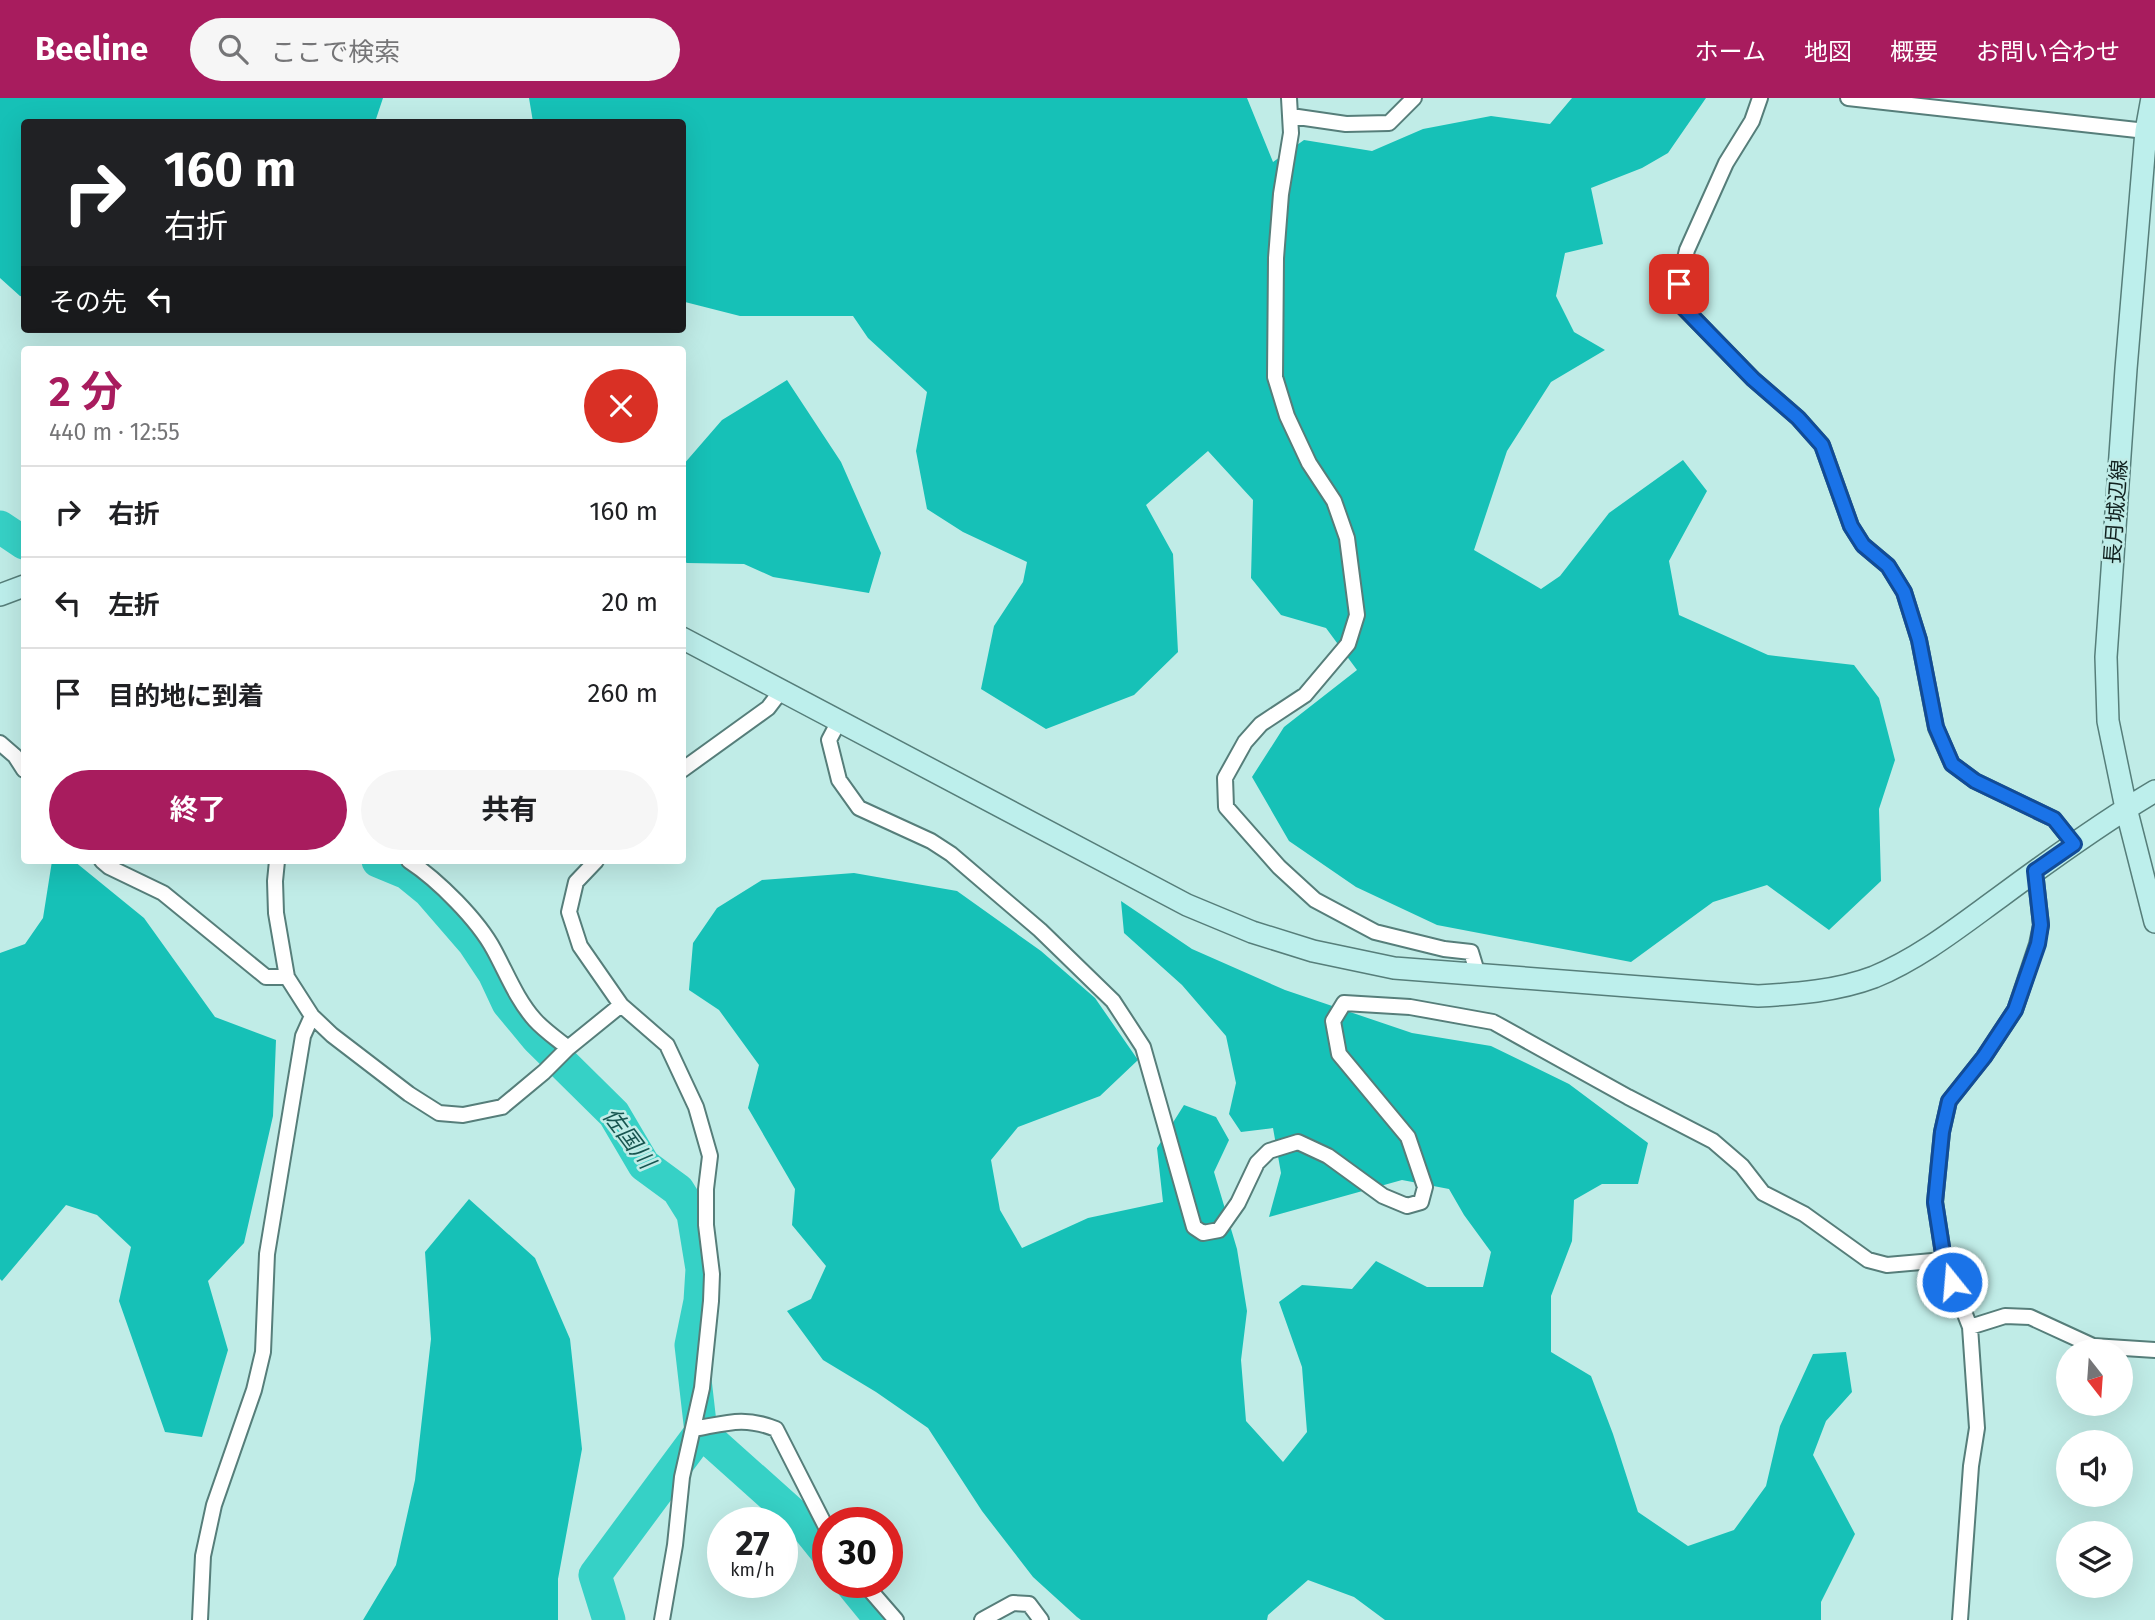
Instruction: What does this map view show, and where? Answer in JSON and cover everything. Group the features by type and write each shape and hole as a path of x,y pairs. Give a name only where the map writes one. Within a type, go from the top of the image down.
{"street":[{"path":"1289,98 1291,133 1281,194 1276,258 1275,377 1287,416 1309,463 1334,501 1347,538 1357,615 1348,644 1305,695 1261,724 1245,742 1225,778 1227,807 1279,867 1315,900 1375,932 1444,950 1471,952 1478,975"},
{"path":"1291,116 1346,124 1389,122 1414,98"},
{"path":"1760,98 1752,121 1726,163 1687,250 1679,284 1682,306 1753,379 1798,418 1822,445 1851,526 1863,545 1888,566 1904,592 1919,640 1936,727 1952,764 1975,781 2054,819 2074,844"},
{"path":"1848,98 2146,131"},
{"name":"長月城辺線","path":"2152,98 2146,131 2124,383 2106,657 2108,721 2126,808 2150,881 2155,922"},
{"path":"0,595 21,587"},
{"path":"686,640 1187,905 1241,928 1313,951 1394,968 1758,996 1807,993 1873,977 1934,945 2035,871 2155,791"},
{"path":"686,767 768,708 782,691"},
{"path":"839,721 829,740 839,780 859,808 931,841 951,854 1040,930 1113,1002 1131,1026 1143,1047 1194,1227 1203,1233 1219,1230 1238,1203 1256,1163 1269,1151 1298,1142 1328,1156 1383,1196 1408,1206 1420,1202 1425,1187 1408,1137 1339,1054 1333,1021 1344,1003 1410,1007 1493,1022 1713,1141 1742,1166 1763,1193 1804,1214 1868,1260 1887,1265 1944,1260"},
{"path":"0,743 21,765"},
{"path":"106,864 163,893 266,977 287,976"},
{"path":"277,864 276,914 287,976 312,1016 332,1035 439,1113 463,1115 502,1107 621,1005"},
{"path":"414,864 428,873 456,901 493,948 510,984 535,1020 568,1048"},
{"path":"593,864 576,882 569,912 580,946 621,1005 667,1045 696,1107 710,1156 706,1225 712,1274 711,1301 702,1388 682,1477 675,1545 662,1620"},
{"path":"1960,1620 1971,1466 1977,1428 1970,1327 1944,1260 1935,1202 1942,1132 1949,1101 1984,1057 2015,1010 2038,944 2041,925 2035,871"},
{"path":"200,1620 203,1556 214,1506 254,1390 263,1352 269,1242 303,1036 312,1016"},
{"path":"1970,1327 2005,1316 2030,1317 2093,1346 2155,1350"},
{"path":"694,1429 741,1420 776,1429 816,1507"},
{"path":"877,1598 896,1620"},
{"path":"982,1620 1013,1603 1030,1604 1041,1620"}],"shaded area":[{"path":"0,98 383,98 376,119 21,119 21,296 0,278"},
{"path":"529,98 1247,98 1273,162 1304,140 1372,151 1423,129 1491,116 1550,124 1572,98 1706,98 1668,153 1642,168 1591,188 1603,244 1565,253 1556,296 1574,332 1605,350 1551,382 1507,451 1474,550 1541,589 1560,576 1609,513 1683,460 1707,491 1669,561 1679,615 1768,655 1854,665 1879,698 1895,760 1879,809 1881,881 1829,930 1767,885 1713,902 1631,962 1437,925 1356,887 1289,841 1252,777 1284,727 1357,670 1326,628 1281,615 1251,578 1253,500 1208,451 1146,505 1173,554 1178,652 1134,695 1046,729 981,689 994,626 1023,582 1027,562 963,532 927,509 916,451 927,392 868,338 853,316 740,316 686,302 686,119 532,119"},
{"path":"787,380 841,462 881,553 869,593 773,577 744,564 686,562 686,462 722,420"},
{"path":"52,864 78,864 144,918 215,1017 276,1040 273,1116 244,1243 208,1281 228,1350 202,1437 165,1432 119,1301 131,1247 97,1215 66,1205 2,1281 0,1279 0,953 25,944 43,918"},
{"path":"854,873 957,891 1041,951 1095,998 1138,1060 1100,1096 1018,1127 991,1160 1000,1210 1022,1248 1088,1218 1163,1202 1157,1148 1184,1105 1216,1117 1229,1140 1214,1172 1237,1249 1247,1311 1241,1360 1246,1421 1283,1462 1307,1432 1302,1367 1279,1302 1302,1285 1352,1289 1376,1261 1427,1287 1483,1287 1491,1252 1449,1189 1402,1180 1269,1217 1281,1173 1273,1128 1241,1132 1229,1114 1236,1083 1226,1036 1182,985 1124,933 1121,901 1192,949 1285,990 1412,1033 1491,1046 1569,1084 1648,1143 1638,1184 1602,1184 1574,1200 1572,1241 1551,1296 1551,1352 1591,1376 1638,1512 1688,1546 1734,1530 1766,1486 1780,1426 1813,1354 1846,1352 1852,1392 1826,1421 1813,1455 1855,1534 1821,1602 1821,1620 1385,1620 1354,1597 1308,1580 1268,1615 1267,1620 1081,1620 1077,1617 1033,1577 982,1511 928,1428 823,1360 787,1311 811,1299 826,1266 792,1225 795,1189 748,1108 759,1065 719,1010 689,990 693,943 717,908 762,880"},
{"path":"469,1199 535,1258 570,1339 582,1449 558,1579 558,1620 363,1620 396,1565 415,1480 431,1339 425,1252"}],"waterway":[{"name":"佐国川","path":"0,527 21,541"},
{"name":"佐国川","path":"385,864 407,873 429,891 474,943 494,973 508,1003 537,1038 614,1114 644,1165 678,1190 693,1214 702,1269 700,1301 691,1345 701,1432 595,1575 609,1620"},
{"path":"701,1432 812,1534"},
{"path":"863,1598 881,1620"}],"route":[{"path":"1679,284 1682,306 1753,379 1798,418 1822,445 1851,526 1863,545 1888,566 1904,592 1919,640 1936,727 1952,764 1975,781 2054,819 2074,844 2035,871 2041,925 2038,944 2015,1010 1984,1057 1949,1101 1942,1132 1935,1202 1944,1260 1952,1282"}]}
